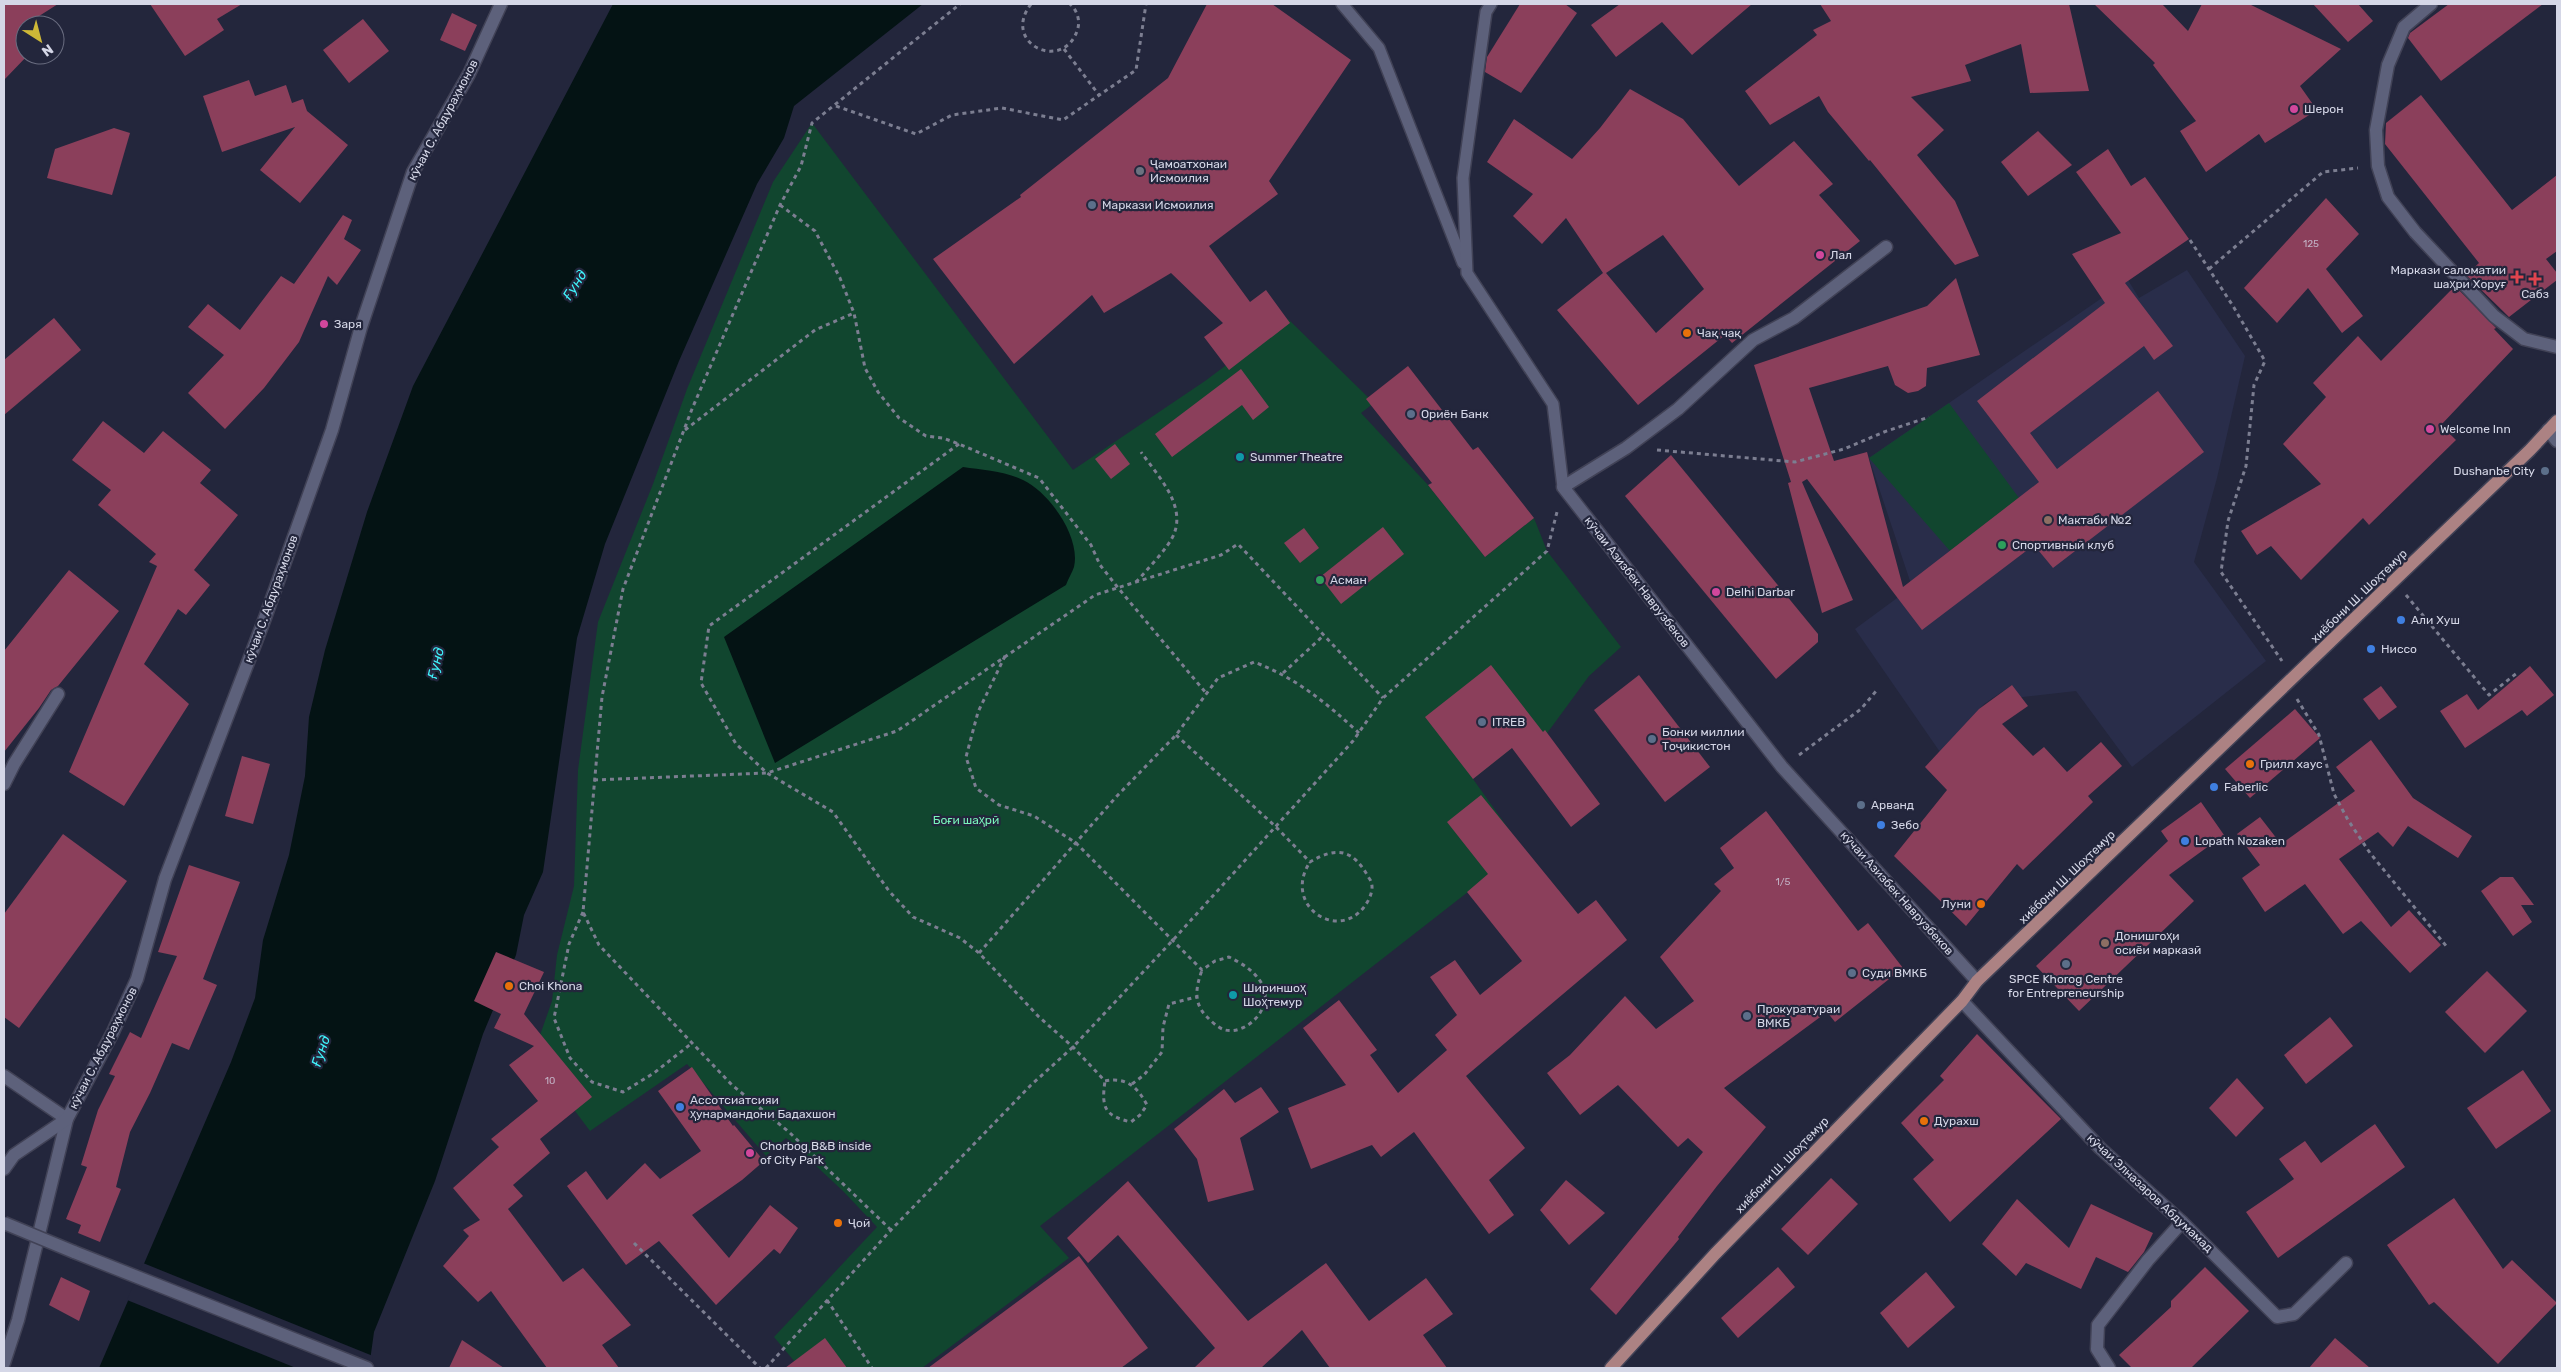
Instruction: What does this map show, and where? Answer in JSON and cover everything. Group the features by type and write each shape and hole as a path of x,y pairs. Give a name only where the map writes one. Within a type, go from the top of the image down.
{"main road":[{"name":"хиёбони Ш. Шоҳтемур","path":"1611,1368 1715,1254 1962,1001 1977,982 2395,581 2553,425"}],"street":[{"name":"кӯчаи С. Абдураҳмонов","path":"4,1169 14,1155 67,1119 113,1032 137,979 165,879 265,618 332,430 361,327 413,172 470,74 501,4"},
{"path":"2431,4 2404,27 2388,64 2376,130 2378,166 2388,197 2414,232 2494,316 2524,339 2557,347"},
{"path":"1563,487 1626,448 1678,409 1753,340 1794,318 1886,247"},
{"path":"2553,425 2557,441"},
{"name":"кӯчаи Азизбек Наврузбеков","path":"1563,487 1782,767 1977,982"},
{"path":"4,784 14,764 58,694"},
{"name":"кӯчаи Элназаров Абдумамад","path":"1962,1001 2100,1148 2182,1222 2277,1317 2294,1314 2346,1262"},
{"path":"4,1076 67,1119 18,1320 4,1363"},
{"path":"2109,1368 2097,1349 2098,1325 2148,1260 2182,1222"},
{"path":"4,1223 367,1368"}],"lane":[{"path":"1342,4 1379,48 1467,273 1553,404 1563,487"},
{"path":"1467,273 1464,178 1486,12 1491,4"}],"path":[{"path":"692,1042 654,1073 624,1092 592,1082 570,1058 554,1018 569,944 583,912 602,697 623,590 684,430 780,205 800,166 812,123 960,4"},
{"path":"1031,4 1023,14 1022,31 1031,46 1047,52 1064,49 1075,38 1079,24 1075,8 1070,4"},
{"path":"835,106 916,134 952,115 1002,108 1063,120 1136,70 1146,4"},
{"path":"1064,49 1100,95"},
{"path":"2209,269 2323,172 2378,166"},
{"path":"780,205 815,231 840,278 854,313 865,368 878,392 899,418 926,436 943,438 1039,478 1091,545 1100,565 1118,589 1206,693"},
{"path":"2190,240 2265,361 2254,385 2246,466 2228,521 2221,572 2291,681 2319,735 2334,794 2348,820 2370,853 2447,947"},
{"path":"684,430 815,330 854,313"},
{"path":"1626,448 1795,462 1844,449 1884,432 1929,417"},
{"path":"959,444 709,626 701,683 736,744 767,773 834,812 889,891 913,917 960,938 979,953 1039,1017 1073,1047 1105,1081"},
{"path":"1136,583 1174,534 1177,508 1164,483 1141,452"},
{"path":"766,1368 890,1230 1031,1084 1073,1047 1174,940 1359,733 1384,698 1547,551 1563,487"},
{"path":"594,780 767,773 897,730 1095,595 1221,555 1238,544 1323,636 1384,698"},
{"path":"2395,581 2489,695 2517,673"},
{"path":"1282,673 1323,636"},
{"path":"1005,656 978,712 966,757 976,788 999,805 1034,816 1076,842 1202,970"},
{"path":"979,953 1076,842 1176,736 1218,678 1254,662 1282,673 1319,697 1359,733"},
{"path":"1782,767 1861,709 1877,690"},
{"path":"1176,736 1276,827 1310,862"},
{"path":"1338,851 1353,858 1366,871 1372,882 1372,892 1358,915 1346,920 1332,922 1316,913 1301,890 1304,871 1310,862 1326,852 1338,851"},
{"path":"583,912 599,945 732,1085 796,1138 890,1230"},
{"path":"1229,957 1243,964 1255,974 1264,988 1264,1002 1260,1015 1239,1029 1224,1030 1213,1023 1202,1011 1196,997 1202,970 1215,961 1229,957"},
{"path":"1132,1084 1144,1075 1162,1052 1163,1027 1169,1004 1196,997"},
{"path":"1119,1079 1132,1084 1140,1091 1147,1105 1140,1115 1131,1122 1115,1118 1107,1112 1103,1093 1105,1081 1119,1079"},
{"path":"634,1243 760,1368"},
{"path":"827,1300 872,1368"}],"shaded area":[{"name":"Мактаби №2","path":"2187,270 2245,356 2217,478 2194,562 2266,661 2132,767 2076,691 2014,698 2012,685 1984,704 1940,752 1855,629 1912,587 1869,458 2128,280 2139,298"}],"green space":[{"name":"Боғи шаҳрӣ","path":"812,123 1073,470 1205,381 1288,319 1374,403 1361,413 1428,485 1485,557 1534,518 1547,551 1621,647 1589,676 1545,736 1538,727 1473,779 1523,849 1040,1226 1069,1258 922,1368 840,1368 826,1349 800,1368 774,1337 877,1227 843,1191 786,1138 766,1156 687,1064 590,1131 533,1055 552,1001 557,955 574,886 578,770 598,622 653,484 687,389 773,182"},
{"path":"1949,403 2019,498 1950,551 1869,458"}],"water":[{"name":"Ғунд","path":"613,4 923,4 794,106 784,138 757,184 679,361 605,544 577,638 543,872 524,915 516,955 483,1034 435,1181 374,1332 369,1368 99,1368 231,1062 255,998 263,940 289,855 305,776 309,717 325,650 367,512 413,386"},
{"path":"963,467 993,471 1016,477 1043,494 1061,517 1073,542 1074,567 1066,585 775,763 724,637"}],"pier":[{"path":"143,1263 373,1356 372,1368 296,1368 127,1300"}],"building":[{"path":"4,4 58,4 41,15 15,15 15,65 18,65 4,80"},
{"path":"150,4 242,4 217,19 224,30 185,56"},
{"path":"1207,4 1272,4 1351,60 1269,181 1278,194 1209,246 1250,302 1266,290 1290,323 1229,370 1204,337 1223,323 1171,273 1104,313 1092,295 1014,364 933,259 1021,197 1020,195 1168,78"},
{"path":"1520,4 1565,4 1577,13 1521,93 1485,72 1487,57"},
{"path":"1620,4 1752,4 1692,55 1662,22 1616,57 1591,25"},
{"path":"1820,4 2069,4 2089,91 2030,93 2021,44 1965,65 1971,81 1911,97 1944,130 1917,155 1955,201 1979,256 1955,265 1870,160 1828,112 1819,96 1770,125 1745,91 1817,35 1813,30 1831,21"},
{"path":"2094,4 2162,4 2188,31 2202,4 2249,4 2341,49 2300,86 2317,110 2265,143 2259,134 2206,172 2180,131 2196,121 2153,65 2155,63"},
{"path":"2313,4 2358,4 2373,21 2348,42"},
{"path":"2449,4 2543,4 2441,81 2408,38 2410,33"},
{"path":"452,13 477,25 465,51 440,40"},
{"path":"363,19 389,51 349,83 323,50"},
{"path":"249,80 255,96 286,85 292,103 303,99 307,111 348,145 300,203 260,170 295,127 222,152 203,96"},
{"path":"1630,89 1683,119 1739,186 1794,141 1833,184 1819,195 1860,241 1732,343 1725,335 1638,405 1557,310 1603,273 1566,218 1542,244 1513,216 1533,194 1487,162 1514,119 1572,159 1600,128","holes":["1663,235 1704,289 1656,333 1606,273"]},
{"path":"2421,95 2512,210 2557,175 2557,251 2546,259 2557,273 2557,280 2509,317 2466,275 2479,263 2385,144 2386,123"},
{"path":"114,128 130,133 112,195 47,178 55,149"},
{"path":"2038,131 2072,165 2028,196 2001,162"},
{"path":"2108,149 2131,186 2145,177 2189,239 2125,283 2173,346 2154,360 2144,346 2030,433 2057,469 2158,391 2204,452 2053,568 2034,545 1922,630 1807,479 1802,482 1853,600 1822,613 1788,483 1791,482 1754,365 1927,306 1956,278 1980,355 1927,368 1926,386 1918,391 1908,393 1895,385 1888,366 1809,388 1834,461 1867,452 1903,587 2039,482 1977,401 2105,303 2072,254 2121,233 2076,172"},
{"path":"2326,198 2359,234 2326,269 2363,316 2342,333 2308,288 2277,323 2244,288"},
{"path":"343,215 352,220 344,239 361,250 337,285 328,276 299,342 264,388 225,429 188,393 224,355 188,327 208,304 240,330 281,276 294,284"},
{"path":"2455,286 2496,328 2494,329 2513,349 2441,425 2456,440 2369,525 2363,518 2301,580 2271,546 2257,555 2241,531 2321,484 2283,444 2326,397 2313,383 2358,336 2381,361"},
{"path":"54,318 81,350 4,415 4,360"},
{"path":"1408,366 1473,450 1478,447 1534,518 1485,557 1428,485 1432,483 1366,399"},
{"path":"1241,369 1269,407 1253,420 1242,405 1172,457 1155,434"},
{"path":"103,421 144,453 163,431 211,470 200,483 238,515 194,570 210,585 186,615 178,609 144,664 189,704 124,806 69,772 157,566 149,562 156,554 98,505 111,490 72,460"},
{"path":"1115,444 1130,464 1111,479 1095,459"},
{"path":"1671,455 1818,634 1818,642 1776,679 1625,496"},
{"path":"1383,527 1404,554 1341,604 1320,577"},
{"path":"1304,528 1319,548 1300,563 1284,543"},
{"path":"69,570 119,611 58,686 51,690 4,752 4,651"},
{"name":"ITREB","path":"1491,665 1543,732 1545,730 1600,804 1571,827 1512,748 1473,779 1425,717"},
{"path":"2530,666 2554,695 2527,716 2522,710 2465,748 2440,711 2467,694 2478,710"},
{"name":"Бонки миллии Тоҷикистон","path":"1639,675 1710,767 1665,802 1594,710"},
{"path":"2012,685 2028,706 2002,724 2033,756 2044,747 2067,772 2101,742 2122,766 2088,796 2093,802 2023,870 2017,864 1966,926 1894,856 1947,790 1925,767 1979,709"},
{"path":"2381,686 2397,707 2379,720 2363,699"},
{"path":"2295,709 2320,738 2250,798 2225,769"},
{"path":"2371,740 2413,798 2472,836 2458,858 2408,826 2393,847 2378,832 2339,859 2391,927 2409,910 2441,945 2410,973 2361,921 2343,934 2305,884 2265,912 2242,878 2260,865 2237,834 2260,817 2281,844 2355,791 2336,767"},
{"path":"242,756 270,764 253,824 225,816"},
{"path":"1481,795 1578,914 1596,900 1627,940 1466,1076 1525,1148 1489,1180 1514,1215 1489,1234 1414,1132 1381,1157 1372,1145 1311,1169 1288,1108 1346,1085 1303,1028 1339,1000 1377,1050 1370,1055 1398,1093 1447,1050 1435,1035 1457,1015 1430,977 1455,960 1480,995 1522,961 1467,892 1488,874 1447,822"},
{"name":"Донишгоҳи осиёи марказӣ","path":"2201,802 2224,835 2169,875 2194,901 2079,1011 2036,966 2168,841 2161,831"},
{"path":"1766,811 1858,931 1868,923 1903,968 1835,1022 1827,1012 1724,1088 1766,1127 1717,1186 1678,1237 1679,1239 1616,1315 1590,1289 1703,1152 1688,1138 1678,1147 1618,1085 1580,1115 1547,1073 1570,1055 1625,996 1656,1029 1694,1001 1660,957 1721,891 1714,884 1734,868 1720,848"},
{"path":"63,834 127,881 19,1028 4,1017 4,914"},
{"path":"189,865 240,882 203,979 217,985 189,1050 172,1043 130,1132 116,1187 121,1189 100,1242 78,1233 81,1225 66,1219 87,1167 81,1165 98,1110 115,1076 109,1074 130,1032 141,1038 177,956 158,952"},
{"path":"2500,877 2513,877 2534,905 2521,905 2532,922 2513,936 2481,891"},
{"path":"496,952 544,972 524,1014 592,1097 540,1139 550,1153 513,1185 523,1196 508,1209 563,1282 583,1268 631,1325 602,1345 619,1368 547,1368 491,1291 478,1302 443,1266 469,1236 463,1230 480,1220 453,1188 499,1147 491,1139 538,1101 509,1065 534,1046 494,1028 501,1014 474,1001"},
{"path":"2487,971 2527,1011 2485,1053 2445,1012"},
{"path":"2330,1017 2353,1046 2306,1084 2284,1055"},
{"path":"1977,1034 2061,1119 1950,1222 1913,1179 1934,1160 1901,1123 1944,1080 1940,1076"},
{"path":"692,1067 733,1126 764,1161 742,1180 692,1215 729,1258 770,1205 798,1228 780,1254 774,1249 716,1305 659,1241 626,1265 567,1186 586,1171 607,1200 645,1163 660,1179 701,1151 658,1091"},
{"path":"2523,1070 2551,1111 2496,1149 2467,1108"},
{"path":"2237,1078 2264,1108 2236,1137 2209,1108"},
{"path":"1261,1087 1279,1112 1240,1138 1254,1190 1208,1202 1197,1159 1174,1129 1224,1089 1235,1103"},
{"path":"2375,1124 2405,1167 2278,1258 2246,1212 2294,1179 2279,1159 2305,1141 2321,1163"},
{"path":"1831,1178 1858,1204 1808,1255 1781,1229"},
{"path":"1566,1180 1605,1213 1569,1245 1540,1210"},
{"path":"1128,1181 1248,1321 1326,1263 1369,1321 1426,1278 1453,1314 1423,1335 1447,1368 1330,1368 1302,1330 1261,1368 1194,1368 1215,1348 1118,1235 1088,1263 1067,1238"},
{"path":"2454,1198 2503,1269 2512,1260 2557,1303 2498,1364 2434,1302 2429,1305 2387,1245"},
{"path":"2017,1199 2069,1248 2091,1204 2153,1233 2144,1252 2128,1272 2096,1257 2081,1289 2026,1263 2016,1276 1982,1244"},
{"path":"1079,1256 1148,1348 1121,1368 928,1368"},
{"path":"1778,1267 1795,1287 1738,1338 1721,1318"},
{"path":"2205,1267 2249,1311 2191,1368 2132,1368 2119,1355 2171,1307 2171,1301"},
{"path":"1926,1272 1955,1307 1908,1348 1880,1313"},
{"path":"61,1277 90,1291 79,1321 49,1305"},
{"path":"825,1338 847,1368 785,1368"},
{"path":"2335,1338 2370,1368 2309,1368"},
{"path":"462,1340 504,1368 449,1368"}],"place":[{"name":"Шерон","path":"2294,109"},
{"name":"Ҷамоатхонаи Исмоилия","path":"1140,171"},
{"name":"Маркази Исмоилия","path":"1092,205"},
{"name":"Лал","path":"1820,255"},
{"name":"Маркази саломатии шаҳри Хоруғ","path":"2517,277"},
{"name":"Сабз","path":"2535,279"},
{"name":"Заря","path":"324,324"},
{"name":"Чақ чақ","path":"1687,333"},
{"name":"Ориён Банк","path":"1411,414"},
{"name":"Welcome Inn","path":"2430,429"},
{"name":"Summer Theatre","path":"1240,457"},
{"name":"Dushanbe City","path":"2545,471"},
{"name":"Мактаби №2","path":"2048,520"},
{"name":"Спортивный клуб","path":"2002,545"},
{"name":"Асман","path":"1320,580"},
{"name":"Delhi Darbar","path":"1716,592"},
{"name":"Али Хуш","path":"2401,620"},
{"name":"Ниссо","path":"2371,649"},
{"name":"ITREB","path":"1482,722"},
{"name":"Бонки миллии Тоҷикистон","path":"1652,739"},
{"name":"Грилл хаус","path":"2250,764"},
{"name":"Faberlic","path":"2214,787"},
{"name":"Арванд","path":"1861,805"},
{"name":"Зебо","path":"1881,825"},
{"name":"Lopath Nozaken","path":"2185,841"},
{"name":"Луни","path":"1981,904"},
{"name":"Донишгоҳи осиёи марказӣ","path":"2105,943"},
{"name":"SPCE Khorog Centre for Entrepreneurship","path":"2066,964"},
{"name":"Суди ВМКБ","path":"1852,973"},
{"name":"Choi Khona","path":"509,986"},
{"name":"Шириншоҳ Шоҳтемур","path":"1233,995"},
{"name":"Прокуратураи ВМКБ","path":"1747,1016"},
{"name":"Ассотсиатсияи ҳунармандони Бадахшон","path":"680,1107"},
{"name":"Дурахш","path":"1924,1121"},
{"name":"Chorbog B&B inside of City Park","path":"750,1153"},
{"name":"Ҷой","path":"838,1223"}]}
